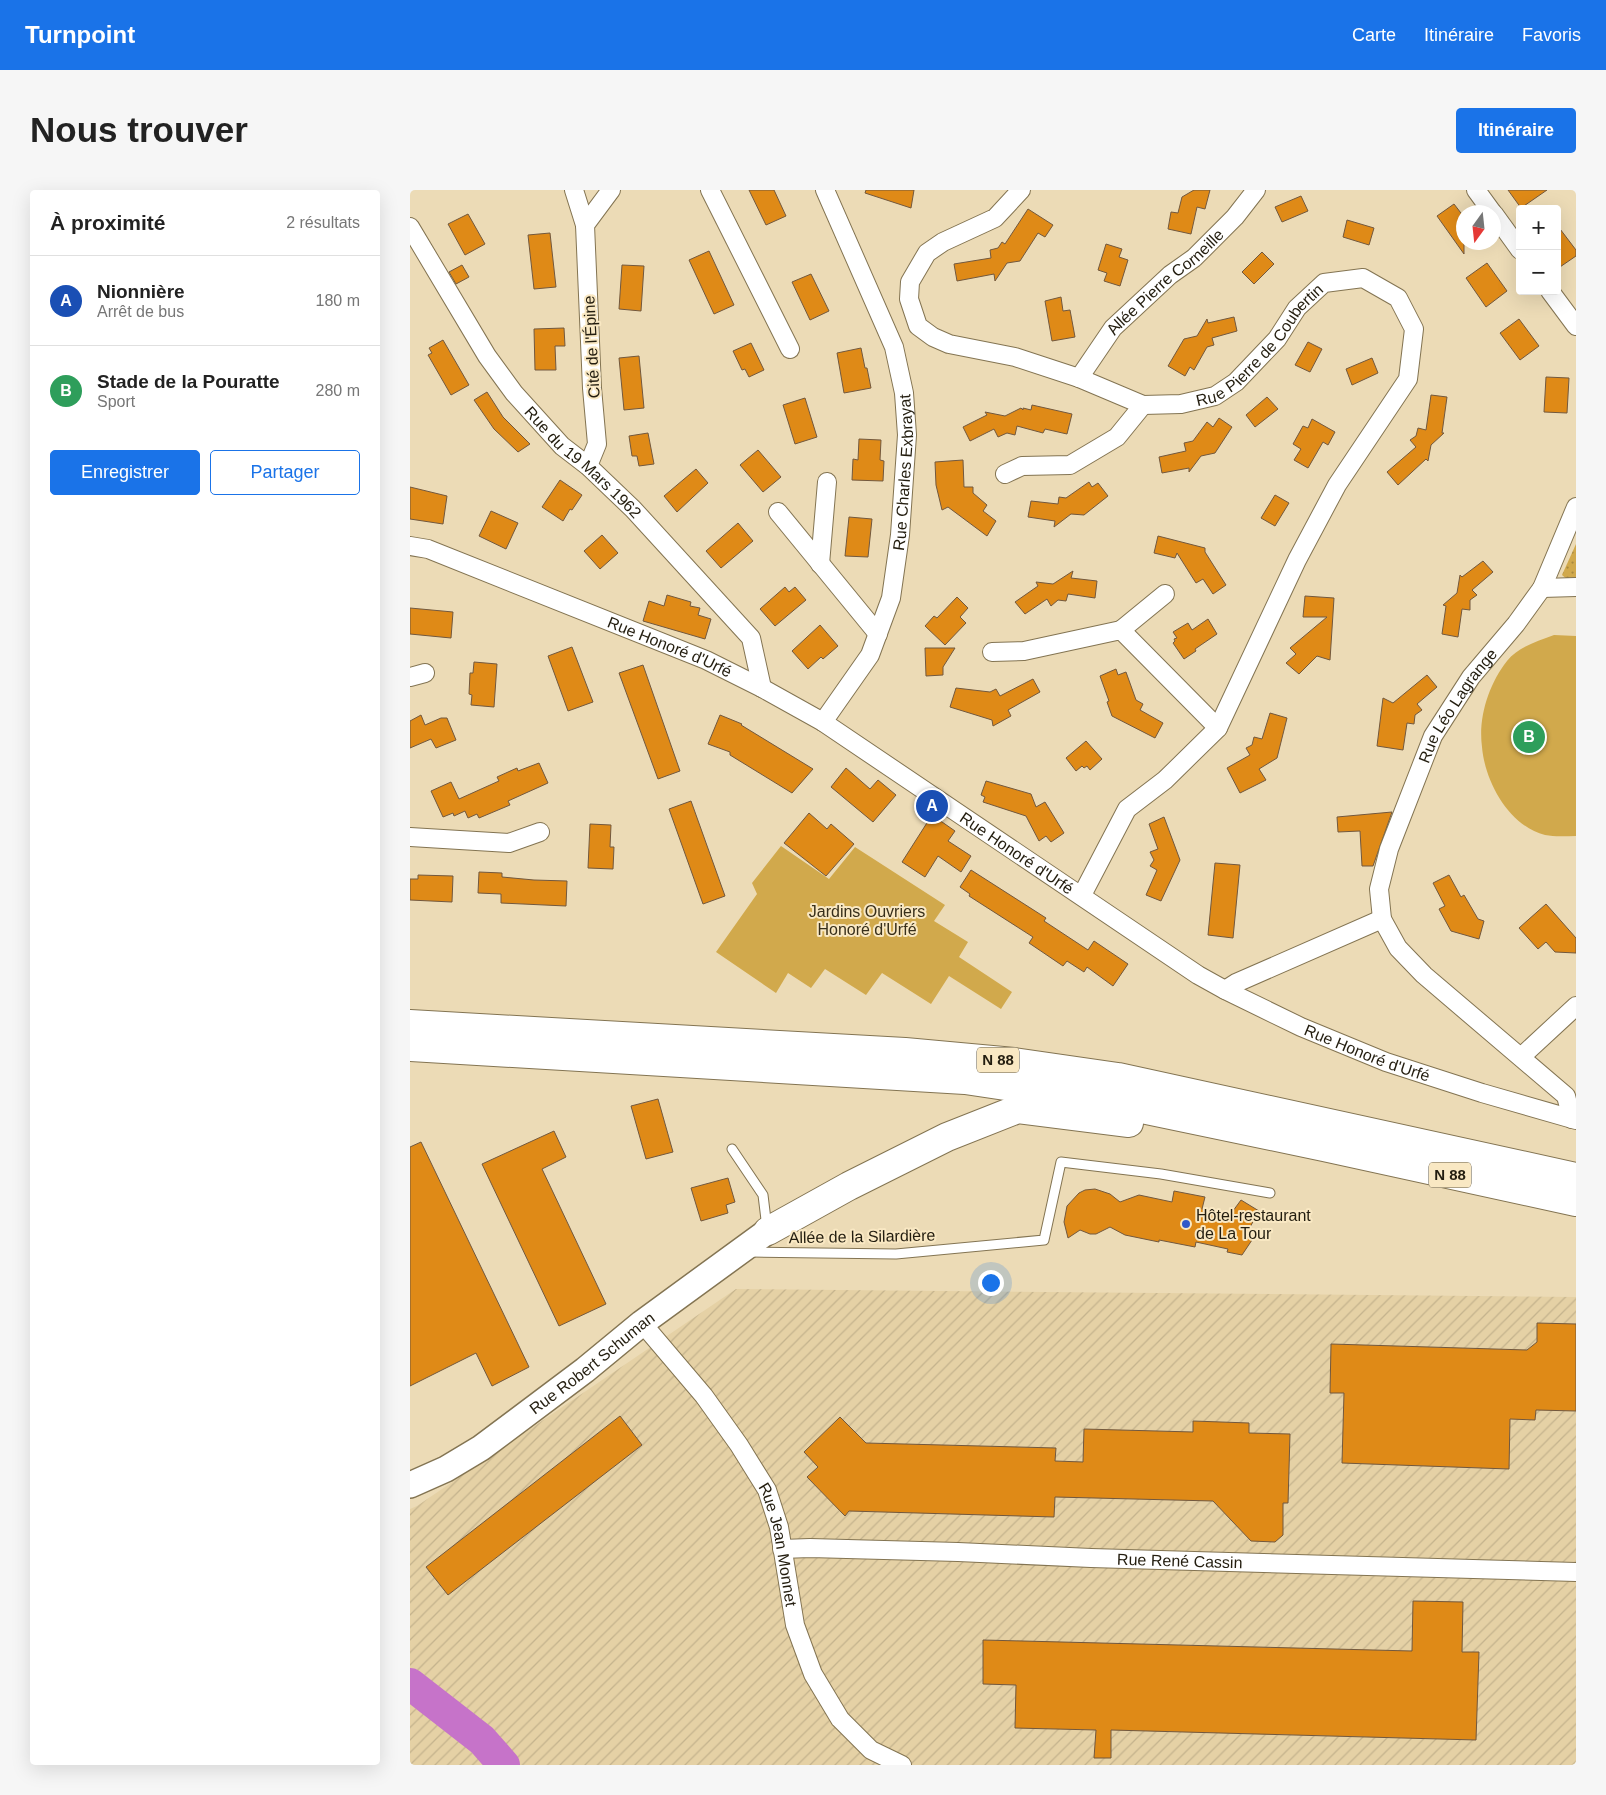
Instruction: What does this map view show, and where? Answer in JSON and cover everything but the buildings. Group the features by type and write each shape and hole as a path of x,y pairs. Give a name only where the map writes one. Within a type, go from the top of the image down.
{"highway":[{"name":"N 88","path":"410,1024 905,1052 1014,1062 1118,1078 1576,1178"},
{"name":"N 88","path":"410,1047 965,1080 1094,1099 1576,1202"},
{"path":"768,1231 849,1186 947,1137 1018,1109 1324,1147"}],"main road":[{"name":"Rue Robert Schuman","path":"410,1485 446,1469 481,1448 585,1370 642,1323 768,1231"}],"street":[{"name":"Cité de l'Épine","path":"574,190 585,225 592,388 597,444 588,466"},
{"path":"585,225 611,190"},
{"path":"710,190 790,349"},
{"name":"Rue Charles Exbrayat","path":"823,722 870,655 891,598 900,535 907,435 904,393 894,347 825,190"},
{"name":"Rue Pierre de Coubertin","path":"1021,190 996,218 944,242 927,253 910,282 909,299 918,326 933,337 949,344 1015,357 1079,378 1143,405 1181,404 1215,396 1236,382 1277,339 1297,308 1324,283 1363,278 1398,298 1414,328 1408,379 1337,485 1297,560 1218,728 1165,780 1127,809 1082,895"},
{"name":"Allée Pierre Corneille","path":"1079,378 1113,328 1170,275 1194,258 1235,217 1256,190"},
{"path":"1476,190 1487,205"},
{"path":"1501,224 1516,245"},
{"name":"Rue du 19 Mars 1962","path":"410,227 487,356 514,393 562,446 588,466 633,510 750,638 762,688"},
{"path":"1553,295 1576,326"},
{"path":"1005,474 1022,466 1070,465 1116,436 1143,405"},
{"path":"820,564 827,482"},
{"name":"Rue Léo Lagrange","path":"1574,1119 1566,1096 1424,975 1398,948 1382,919 1379,889 1389,849 1433,736 1471,677 1516,624 1542,588 1576,507"},
{"path":"778,512 878,634"},
{"name":"Rue Honoré d'Urfé","path":"410,546 428,549 706,660 762,688 823,722 1198,975 1225,990 1301,1027 1386,1062 1482,1093 1574,1119"},
{"path":"1542,588 1576,587"},
{"path":"992,652 1024,651 1121,630 1165,594"},
{"path":"1121,630 1218,728"},
{"path":"410,837 509,843 540,832"},
{"path":"1225,990 1236,983 1382,919"},
{"path":"1521,1057 1576,1006"},
{"name":"Rue Jean Monnet","path":"642,1323 704,1396 739,1445 767,1490 779,1527 795,1625 813,1674 840,1719 871,1750 902,1765"},
{"name":"Rue René Cassin","path":"782,1549 958,1552 1091,1558 1576,1572"}],"lane":[{"path":"732,1149 763,1196 768,1231"},
{"name":"Allée de la Silardière","path":"741,1252 896,1254 1044,1240 1061,1162 1161,1174 1270,1193"}],"shaded area":[{"path":"736,1289 1576,1297 1576,1765 410,1765 410,1509"}],"green space":[{"path":"1576,544 1576,581 1569,581 1562,575"},
{"path":"1554,635 1576,636 1576,836 1545,835 1532,830 1520,822 1501,801 1494,788 1488,774 1482,747 1483,713 1490,690 1501,670 1517,652"},
{"name":"Jardins Ouvriers Honoré d'Urfé","path":"781,846 829,879 855,847 945,905 934,921 968,942 959,957 1012,992 1001,1009 949,976 931,1004 882,973 866,995 825,969 811,988 788,973 776,993 716,952 757,894 752,883"}],"waterway":[{"path":"410,1684 482,1740 504,1765"}],"place":[{"name":"Stade de la Pouratte","path":"1529,737"},
{"name":"Nionnière","path":"932,806"},
{"name":"Hôtel-restaurant de La Tour","path":"1186,1224"}]}
